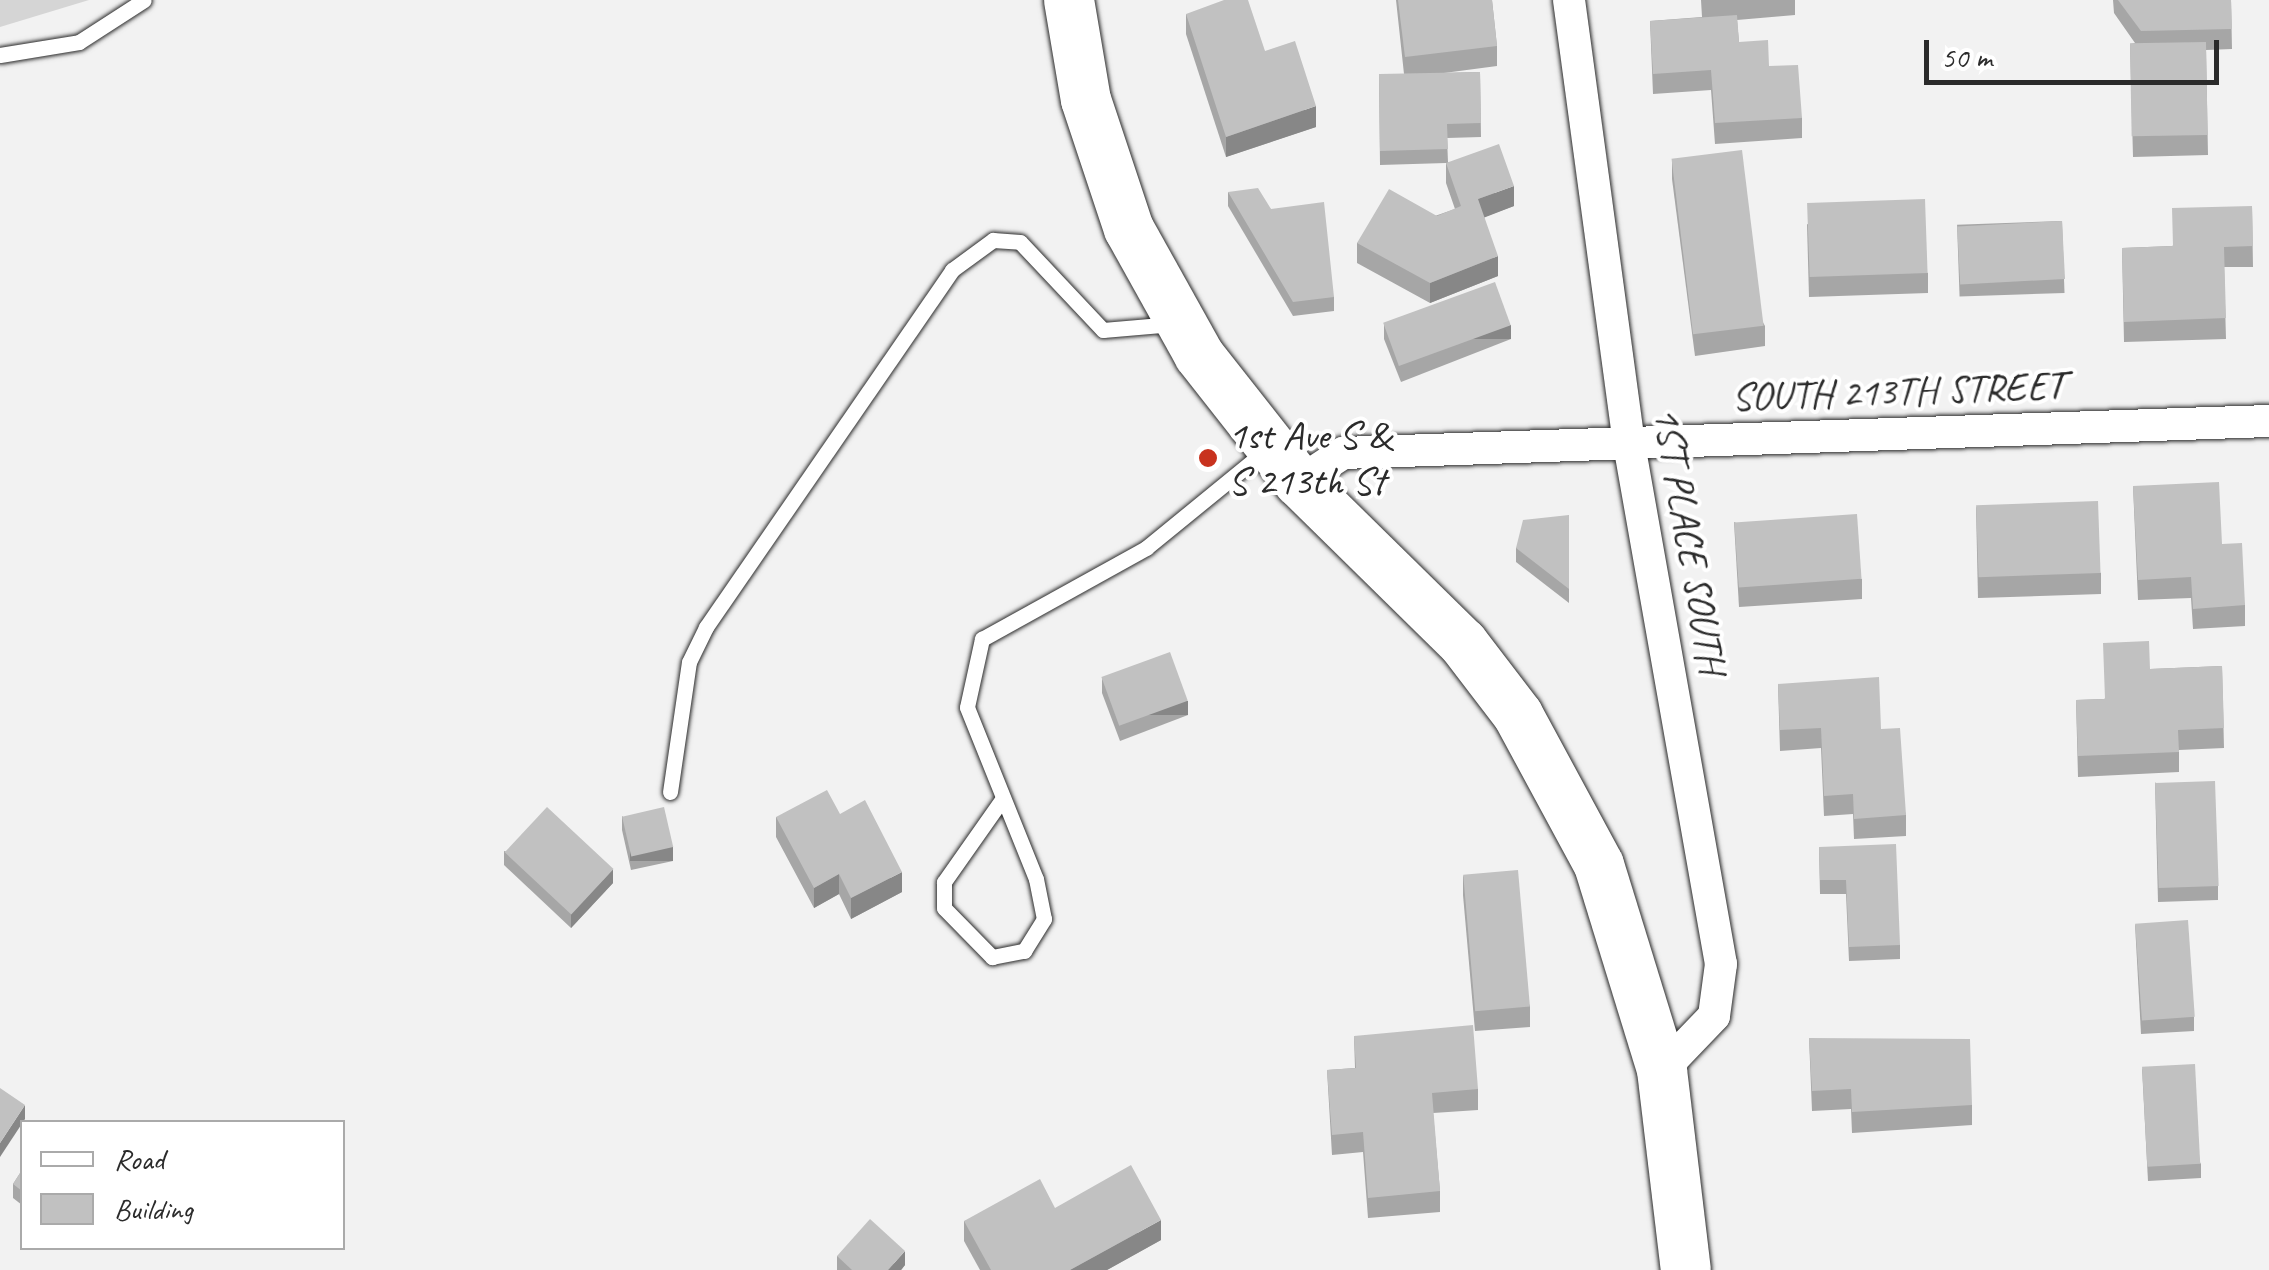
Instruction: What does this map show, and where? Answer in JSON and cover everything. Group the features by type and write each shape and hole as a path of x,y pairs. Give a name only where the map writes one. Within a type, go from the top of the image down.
{"main road":[{"path":"1070,0 1086,100 1129,229 1182,324 1284,466 1464,643 1518,714 1599,865 1662,1070 1686,1270"}],"street":[{"name":"1ST PLACE SOUTH","path":"1569,0 1629,444 1722,964 1714,1016 1662,1070"},
{"name":"SOUTH 213TH STREET","path":"1284,466 1343,453 2269,420"}],"lane":[{"path":"0,55 79,42 144,0"},
{"path":"670,792 689,662 706,627 952,270 993,240 1020,242 1104,330 1182,324"},
{"path":"1003,798 944,882 944,908 992,956 1024,951 1044,919 1003,798 967,708 982,640 1284,466"}],"shaded area":[{"path":"0,0 89,0 0,27"}],"building":[{"path":"1224,0 1248,0 1265,51 1295,41 1316,106 1226,137 1186,14"},
{"path":"1398,0 1492,0 1497,46 1405,57"},
{"path":"2118,0 2231,0 2232,29 2141,31"},
{"path":"1737,15 1739,42 1768,40 1769,66 1798,65 1802,118 1715,123 1711,70 1653,74 1650,21"},
{"path":"2206,42 2208,135 2132,136 2130,43"},
{"path":"1480,72 1481,123 1447,124 1448,149 1380,151 1379,74"},
{"path":"1499,144 1514,186 1478,199 1498,256 1430,283 1357,243 1389,189 1437,216 1461,206 1446,163"},
{"path":"1742,150 1764,326 1693,334 1672,159"},
{"path":"1258,188 1271,209 1324,202 1334,297 1293,302 1228,192"},
{"path":"1925,199 1928,273 1810,277 1807,203"},
{"path":"2252,206 2253,246 2224,247 2226,318 2124,322 2122,248 2173,246 2172,208"},
{"path":"2062,221 2065,279 1960,284 1957,226"},
{"path":"1495,282 1511,325 1399,366 1383,323"},
{"path":"2219,482 2222,544 2242,543 2245,605 2193,609 2191,577 2138,580 2133,486"},
{"path":"2098,501 2101,573 1979,577 1976,505"},
{"path":"1857,514 1862,579 1739,587 1734,523"},
{"path":"1569,515 1569,589 1516,548 1523,520"},
{"path":"2149,641 2150,669 2222,666 2224,728 2178,730 2179,752 2078,756 2076,700 2105,699 2103,643"},
{"path":"1170,652 1188,701 1119,726 1101,677"},
{"path":"1879,677 1881,729 1900,728 1906,815 1854,819 1853,794 1824,796 1821,728 1780,730 1778,684"},
{"path":"2215,781 2219,886 2159,888 2155,783"},
{"path":"827,790 840,814 865,800 902,872 851,898 839,874 814,888 776,817"},
{"path":"547,807 614,869 571,914 505,852"},
{"path":"664,807 673,847 631,857 622,817"},
{"path":"1896,844 1900,945 1849,947 1846,880 1820,880 1819,847"},
{"path":"1518,870 1530,1006 1475,1011 1463,875"},
{"path":"2188,920 2195,1017 2142,1020 2135,924"},
{"path":"1473,1025 1478,1089 1432,1093 1440,1191 1368,1198 1363,1132 1332,1135 1327,1070 1356,1068 1354,1036"},
{"path":"1809,1038 1970,1039 1972,1105 1852,1112 1851,1089 1812,1091"},
{"path":"2195,1064 2200,1164 2147,1167 2142,1067"},
{"path":"0,1088 25,1105 0,1143"},
{"path":"1131,1165 1161,1220 1070,1270 991,1270 964,1221 1040,1179 1055,1208"},
{"path":"870,1219 905,1251 888,1270 852,1270 837,1256"}],"place":[{"name":"1st Ave S & S 213th St","path":"1208,458"}]}
